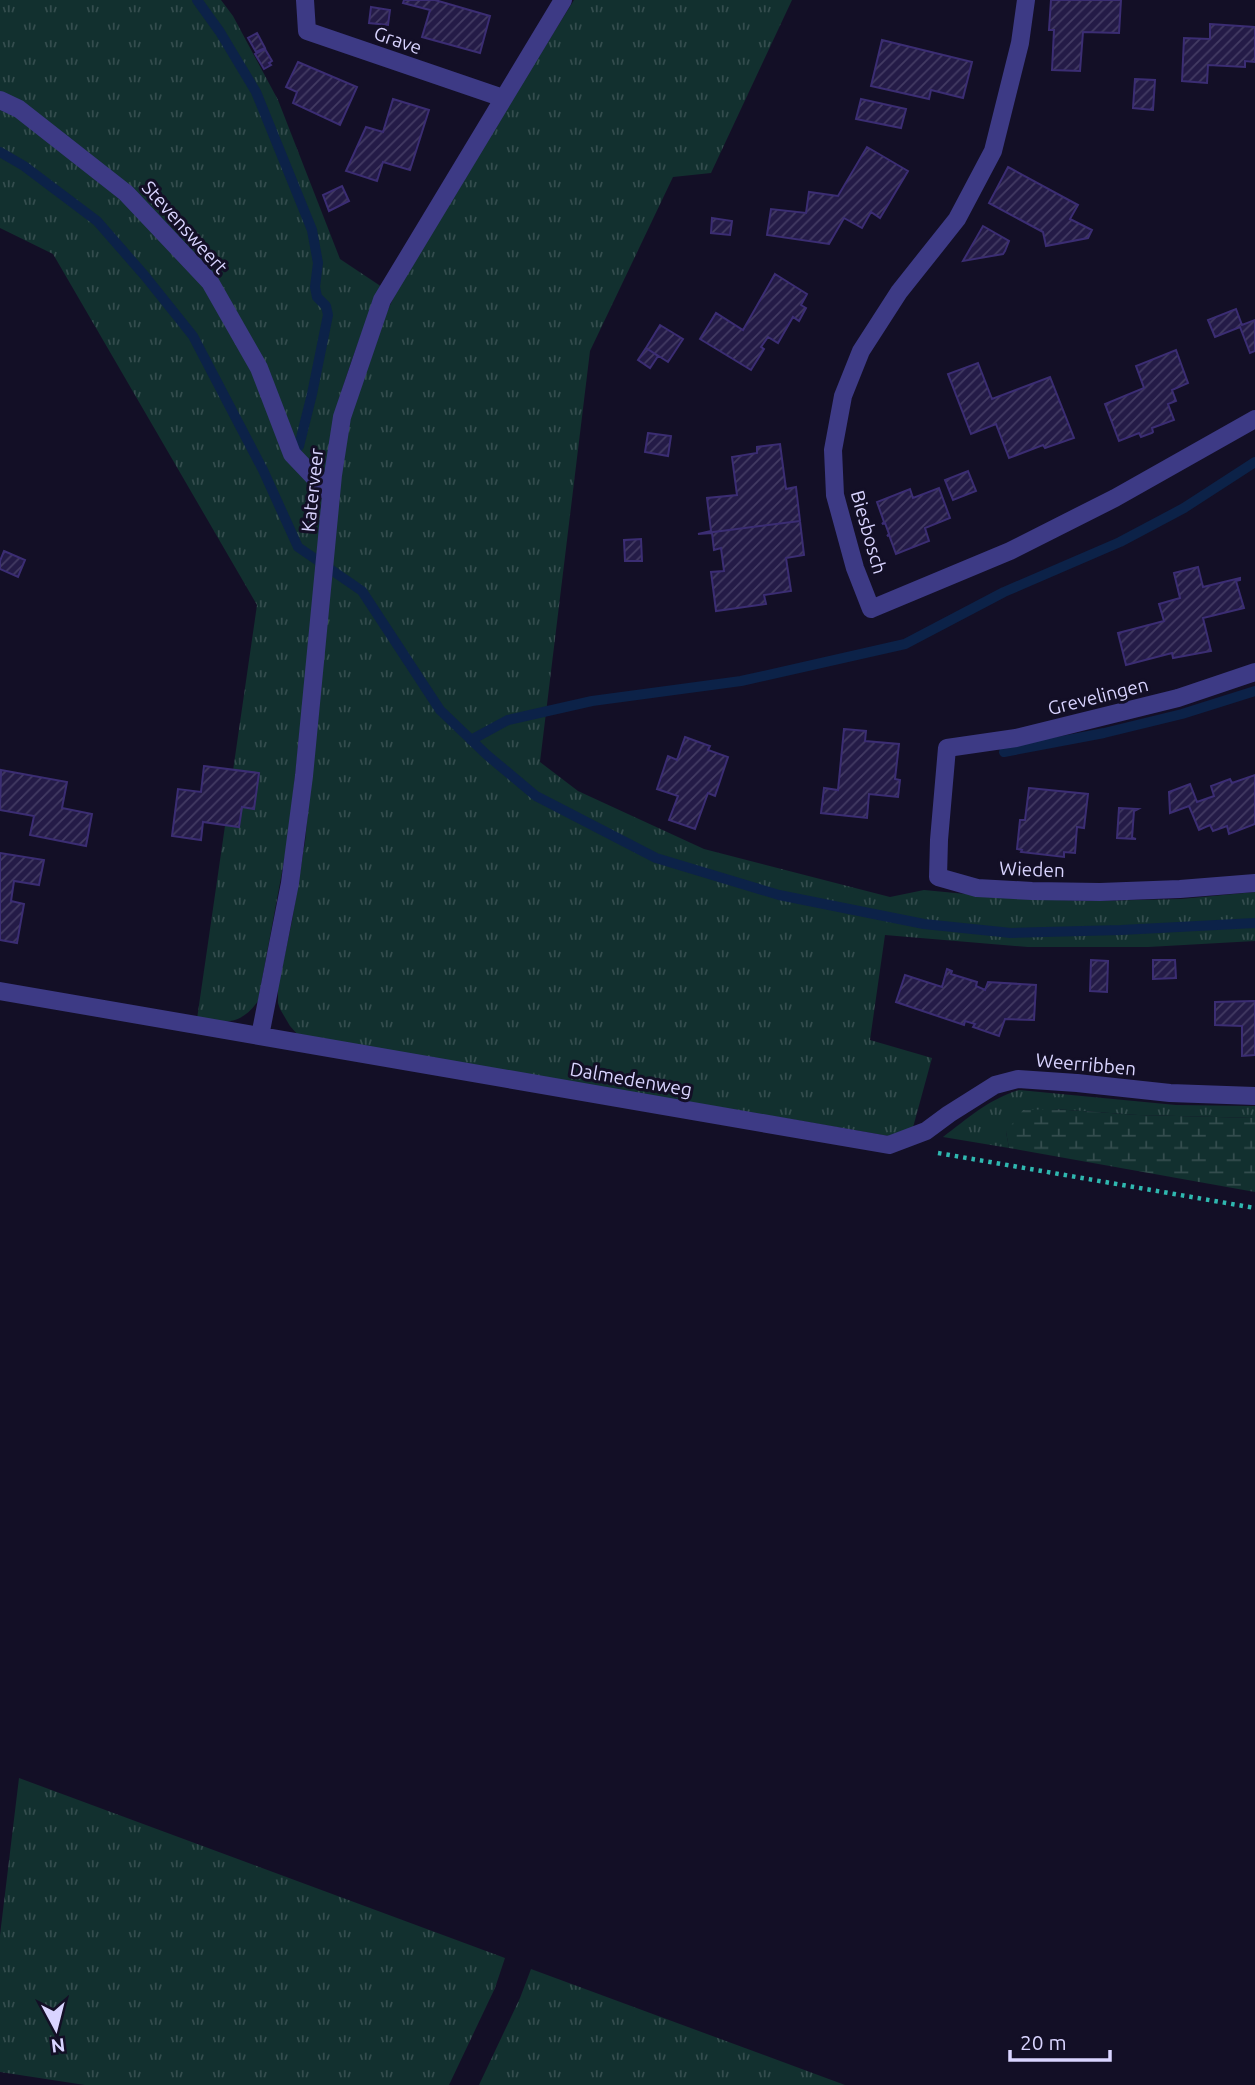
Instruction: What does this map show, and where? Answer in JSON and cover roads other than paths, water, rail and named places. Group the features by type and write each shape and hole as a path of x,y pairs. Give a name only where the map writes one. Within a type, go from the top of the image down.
{"street":[{"name":"Grave","path":"305,0 307,31 503,99"},
{"name":"Katerveer","path":"260,1036 290,883 304,776 331,495 342,417 382,300 563,0"},
{"name":"Biesbosch","path":"1026,0 1020,43 993,151 957,219 899,292 861,351 843,396 833,450 835,495 855,568 871,609 1022,545 1115,498 1255,419"},
{"name":"Stevensweert","path":"0,100 19,109 126,193 210,282 258,369 292,454 331,495"},
{"name":"Grevelingen","path":"947,748 1016,738 1178,698 1255,672"},
{"name":"Wieden","path":"947,748 938,877 977,888 1045,891 1180,889 1255,883"},
{"name":"Dalmedenweg","path":"0,991 889,1145"},
{"name":"Weerribben","path":"889,1145 926,1131 995,1085 1018,1079 1170,1093 1255,1096"}],"waterway":[{"path":"197,0 256,92 312,230 318,263 315,287 317,297 326,306 328,315 299,446 292,454"},
{"path":"0,152 24,166 97,221 145,276 193,336 263,470 298,547 362,591 440,710 487,755 536,796 656,858 779,895 924,924 1011,933 1255,923"},
{"path":"471,740 508,720 592,701 741,681 905,644 1004,592 1120,542 1184,508 1255,462"},
{"path":"1004,752 1104,733 1182,714 1255,691"}]}
